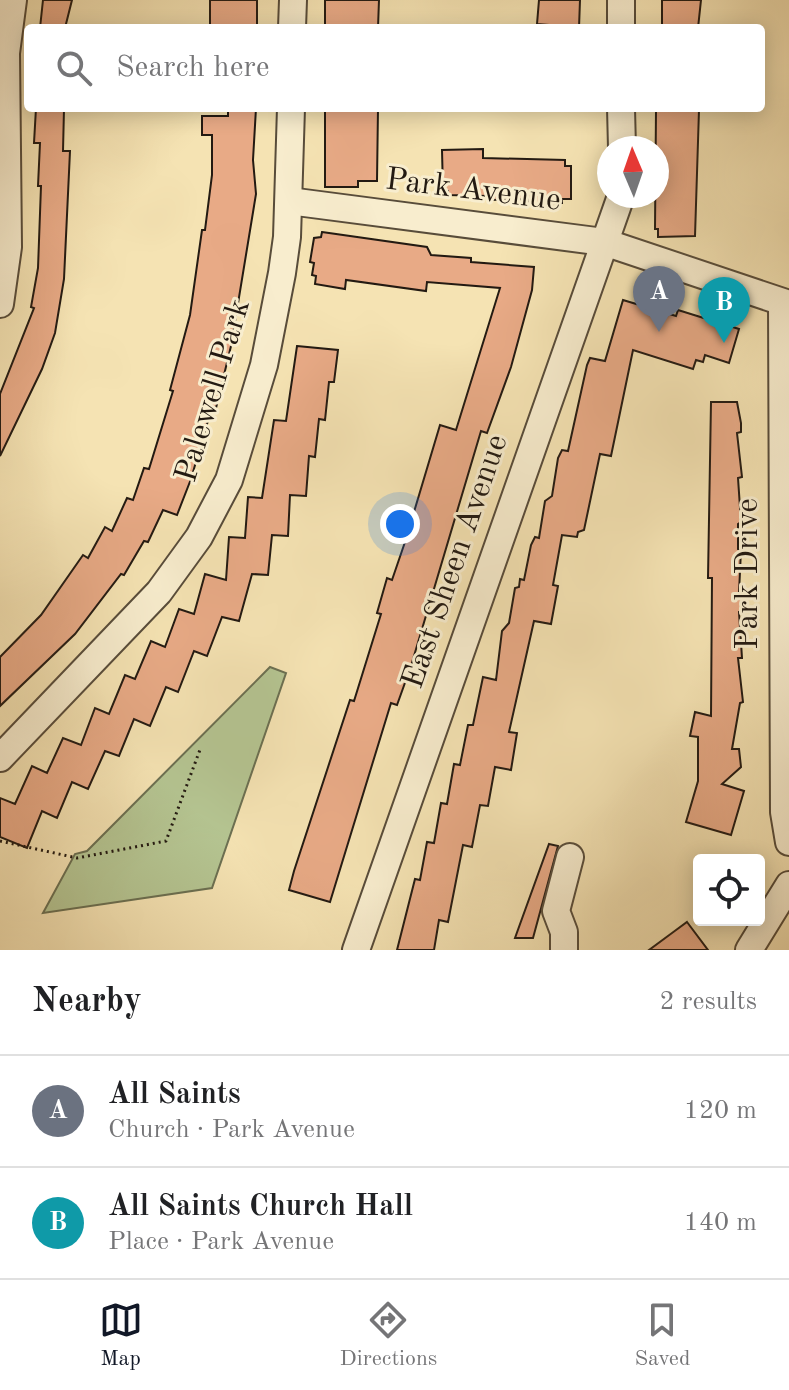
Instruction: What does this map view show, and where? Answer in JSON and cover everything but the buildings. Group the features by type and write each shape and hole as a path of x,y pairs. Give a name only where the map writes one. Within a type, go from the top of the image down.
{"street":[{"path":"0,304 10,203 3,52 13,0"},
{"path":"292,24 293,0"},
{"path":"621,0 621,24"},
{"name":"Palewell Park","path":"0,758 159,592 199,537 229,480 273,325 287,237 291,112"},
{"path":"621,112 622,136"},
{"name":"Park Avenue","path":"289,201 604,242 785,304"},
{"name":"East Sheen Avenue","path":"356,950 617,208"},
{"name":"Park Drive","path":"785,304 784,812 789,842"},
{"path":"564,950 564,932 556,911 570,857"},
{"path":"749,950 789,886"}],"path":[{"path":"716,281 706,315 718,327"},
{"path":"0,841 77,858 166,841 201,747"}],"green space":[{"path":"270,667 286,673 212,888 43,913 75,854 87,851"}],"place":[{"name":"All Saints","path":"659,332"},
{"name":"All Saints Church Hall","path":"724,343"}]}
